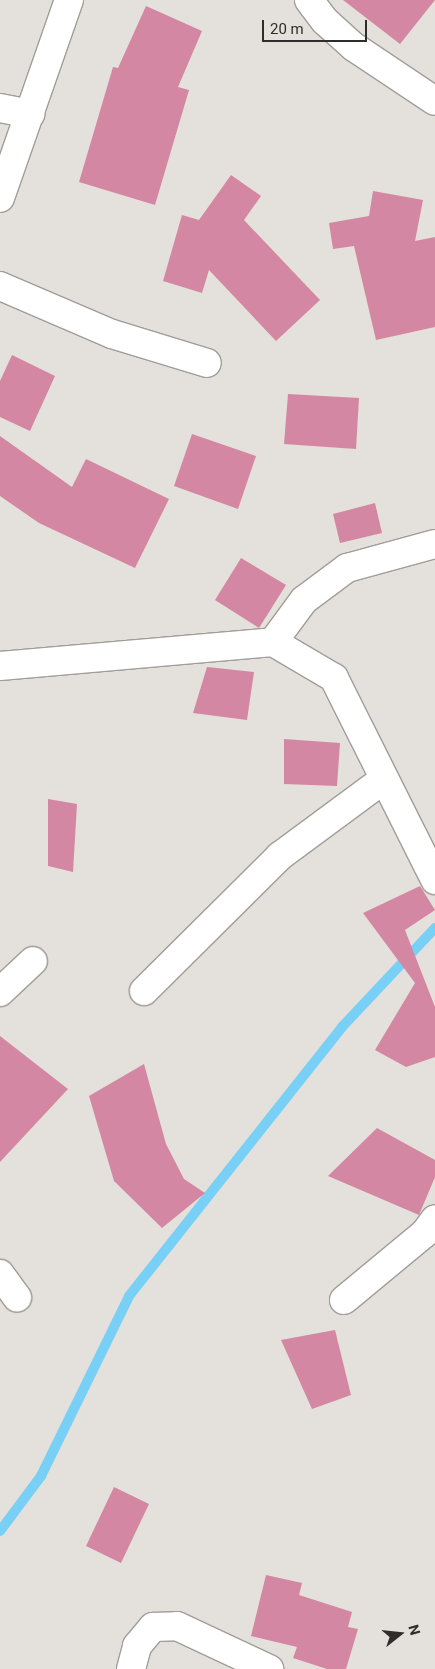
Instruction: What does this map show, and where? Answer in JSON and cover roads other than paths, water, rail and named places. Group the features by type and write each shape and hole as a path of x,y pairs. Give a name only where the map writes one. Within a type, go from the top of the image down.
{"street":[{"path":"0,198 68,0"},
{"path":"309,0 325,21 354,47 435,101"},
{"path":"0,108 30,114"},
{"path":"0,286 112,334 207,362"},
{"path":"273,642 304,600 347,568 435,544"},
{"path":"0,666 273,642 334,678 435,880"},
{"path":"144,991 280,856 384,779"},
{"path":"0,992 33,961"},
{"path":"344,1300 425,1233 435,1219"},
{"path":"0,1274 17,1297"},
{"path":"131,1669 137,1646 153,1627 177,1626 269,1669"}],"waterway":[{"path":"0,1531 41,1476 129,1296 342,1027 435,928"}]}
